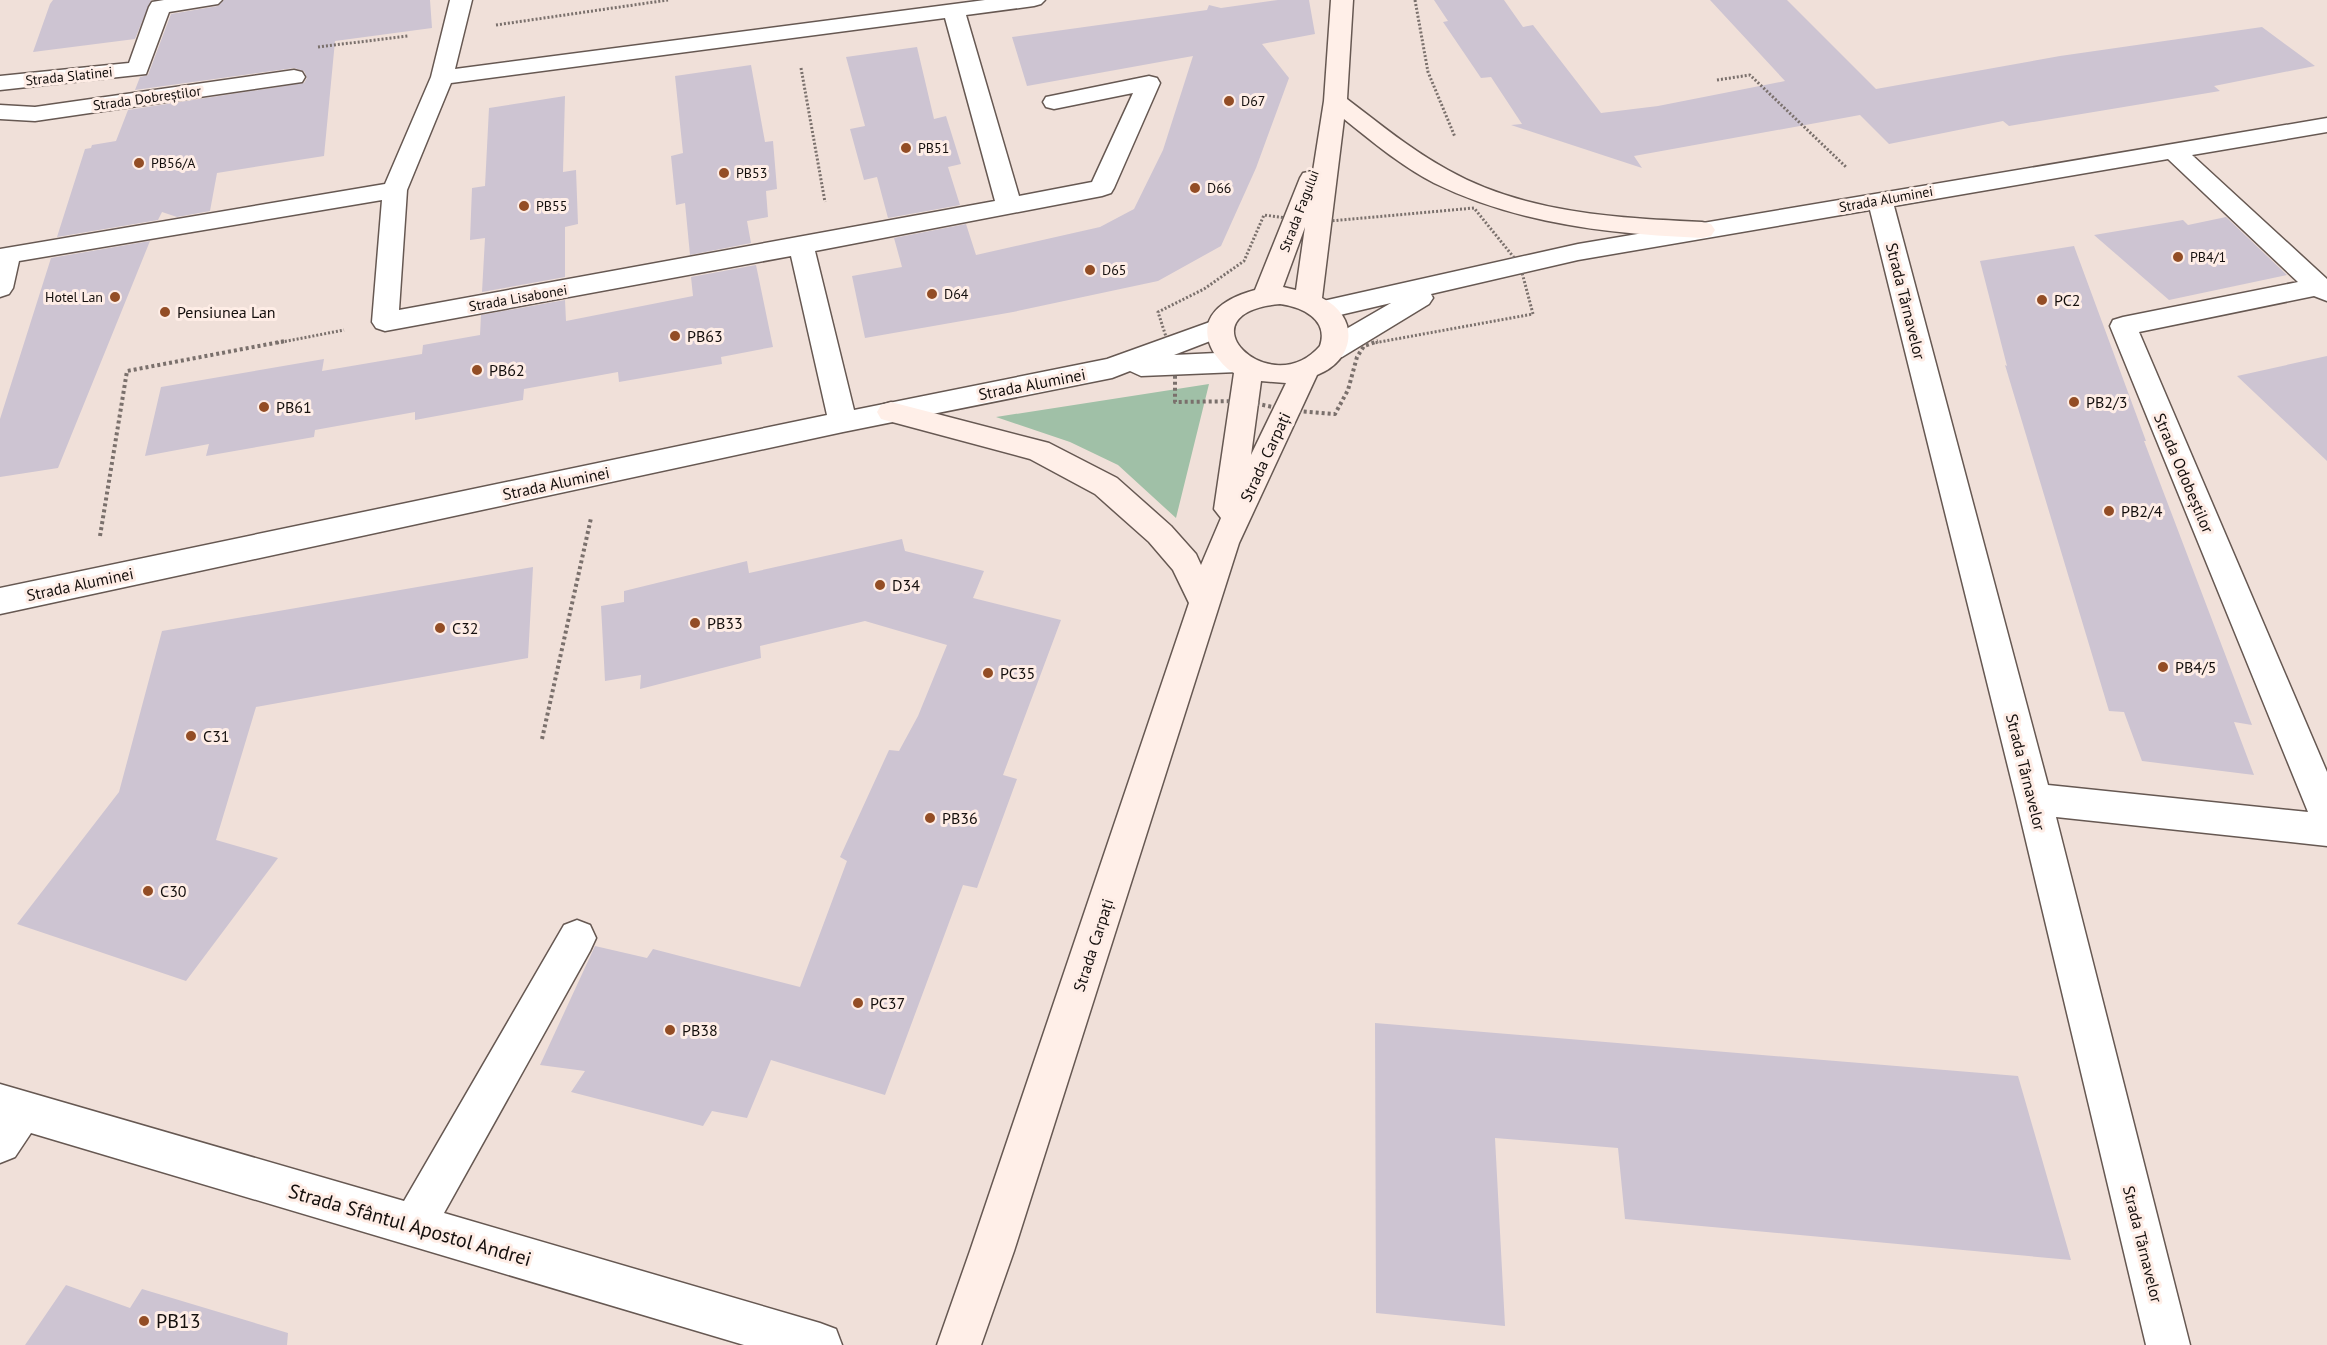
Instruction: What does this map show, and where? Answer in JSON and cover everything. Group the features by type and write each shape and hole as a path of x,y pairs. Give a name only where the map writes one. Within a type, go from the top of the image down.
{"street":[{"path":"161,3 212,0"},
{"path":"385,322 395,190 442,77 461,0"},
{"path":"442,77 1034,0"},
{"name":"Strada Fagului","path":"1315,306 1335,101 1342,0"},
{"name":"Strada Slatinei","path":"0,83 138,69 161,3"},
{"path":"954,10 1009,206"},
{"name":"Strada Dobreștilor","path":"0,112 35,114 294,77"},
{"name":"Strada Lisabonei","path":"385,322 1102,188 1149,83 1054,102"},
{"path":"1335,101 1408,157 1496,200 1532,211 1593,221 1659,229 1702,230"},
{"name":"Strada Aluminei","path":"1315,306 1447,282 1578,252 2327,125"},
{"name":"Strada Fagului","path":"1266,296 1332,126"},
{"path":"2172,150 2323,289"},
{"path":"0,288 8,255 395,190"},
{"name":"Strada Târnavelor","path":"1880,200 2034,800 2168,1345"},
{"path":"801,246 843,422"},
{"name":"Strada Aluminei","path":"1332,350 1447,282"},
{"name":"Strada Odobeștilor","path":"2323,289 2123,326 2327,814"},
{"path":"1266,296 1294,297 1315,306 1331,319 1336,340 1326,358 1306,370 1277,373 1243,365 1224,346 1221,327 1224,317 1233,308 1248,300 1266,296"},
{"name":"Strada Aluminei","path":"0,601 843,422 1112,368 1221,327"},
{"name":"Strada Aluminei","path":"1112,368 1243,365"},
{"name":"Strada Carpați","path":"1224,543 1243,365"},
{"name":"Strada Carpați","path":"959,1345 1224,543 1306,370"},
{"path":"891,412 1039,451 1106,486 1160,534 1185,563 1205,604"},
{"path":"2034,800 2327,830"},
{"path":"413,1227 577,938"},
{"name":"Strada Sfântul Apostol Andrei","path":"7,1119 413,1227 820,1345"}],"path":[{"path":"454,31 668,0"},
{"path":"1415,0 1428,72 1455,136 1496,200"},
{"path":"794,31 832,240"},
{"path":"1717,80 1750,75 1880,200"},
{"path":"93,581 127,371 385,322"},
{"path":"542,739 601,474"}],"green space":[{"path":"1209,384 1176,518 1118,465 1070,442 996,417"}],"building":[{"path":"53,0 151,0 135,39 33,52"},
{"path":"224,0 430,0 432,28 335,41 324,156 217,173 210,211 177,217 162,212 158,220 57,237 85,149 91,148 92,145 116,141 128,110 304,83 307,78 304,71 294,68 135,90 140,77 148,75 171,14 218,6"},
{"path":"1278,0 1309,0 1315,34 1262,44 1289,78 1256,168 1221,246 1158,281 1013,312 865,338 852,276 902,267 894,238 966,224 976,255 1100,227 1134,209 1163,150 1193,56 1027,86 1012,37 1207,10 1209,5 1221,8"},
{"path":"1434,0 1504,0 1523,27 1533,25 1601,113 1658,106 1785,81 1710,0 1787,0 1876,89 2060,56 2262,27 2315,66 2214,86 2220,91 2009,126 2003,121 1889,144 1860,115 1634,156 1642,168 1511,125 1522,124 1491,77 1481,78 1443,22 1448,21"},
{"name":"PB51","path":"917,47 934,119 946,116 961,164 948,167 960,205 888,218 877,177 864,180 850,129 865,126 846,57"},
{"name":"PB53","path":"751,65 765,142 773,141 777,189 766,191 768,217 747,221 751,243 690,255 685,203 676,205 671,156 683,153 675,76"},
{"name":"PB55","path":"565,96 563,172 576,170 578,224 565,227 565,277 482,292 485,238 470,240 472,188 485,186 489,108"},
{"name":"PB4/1","path":"2226,217 2287,275 2169,300 2094,235 2183,220 2188,225"},
{"path":"150,241 58,468 0,477 0,419 51,258"},
{"path":"2074,246 2146,441 2144,441 2252,725 2234,722 2254,775 2142,761 2124,712 2109,711 2005,365 2007,366 1980,261"},
{"path":"756,265 773,347 721,357 722,364 619,382 618,372 524,389 523,400 415,420 415,412 315,430 314,437 206,456 209,444 145,456 161,387 324,359 322,371 422,354 423,345 480,335 481,315 565,300 566,321 693,296 691,277"},
{"path":"2327,356 2327,461 2237,376"},
{"path":"902,539 905,551 984,571 973,598 1061,620 1003,775 1017,779 977,888 963,885 885,1095 771,1060 747,1118 712,1111 703,1126 571,1092 585,1071 540,1065 595,946 647,958 653,949 800,987 847,861 840,857 889,750 899,751 918,716 947,645 865,621 760,646 761,658 640,689 641,675 605,681 601,606 624,602 624,591 747,561 749,573"},
{"path":"533,567 528,658 256,707 216,840 278,858 186,981 17,924 119,792 162,631"},
{"path":"1375,1023 2018,1076 2071,1260 1625,1219 1618,1148 1495,1138 1505,1326 1376,1313"},
{"name":"PB13","path":"66,1285 130,1308 142,1289 288,1333 287,1345 25,1345"}],"place":[{"name":"D67","path":"1229,101"},
{"name":"PB51","path":"906,148"},
{"name":"PB56/A","path":"139,163"},
{"name":"PB53","path":"724,173"},
{"name":"D66","path":"1195,188"},
{"name":"PB55","path":"524,206"},
{"name":"PB4/1","path":"2178,257"},
{"name":"D65","path":"1090,270"},
{"name":"D64","path":"932,294"},
{"name":"Hotel Lan","path":"115,297"},
{"name":"PC2","path":"2042,300"},
{"name":"Pensiunea Lan","path":"165,312"},
{"name":"PB63","path":"675,336"},
{"name":"PB62","path":"477,370"},
{"name":"PB2/3","path":"2074,402"},
{"name":"PB61","path":"264,407"},
{"name":"PB2/4","path":"2109,511"},
{"name":"D34","path":"880,585"},
{"name":"PB33","path":"695,623"},
{"name":"C32","path":"440,628"},
{"name":"PB4/5","path":"2163,667"},
{"name":"PC35","path":"988,673"},
{"name":"C31","path":"191,736"},
{"name":"PB36","path":"930,818"},
{"name":"C30","path":"148,891"},
{"name":"PC37","path":"858,1003"},
{"name":"PB38","path":"670,1030"},
{"name":"PB13","path":"144,1321"}]}
